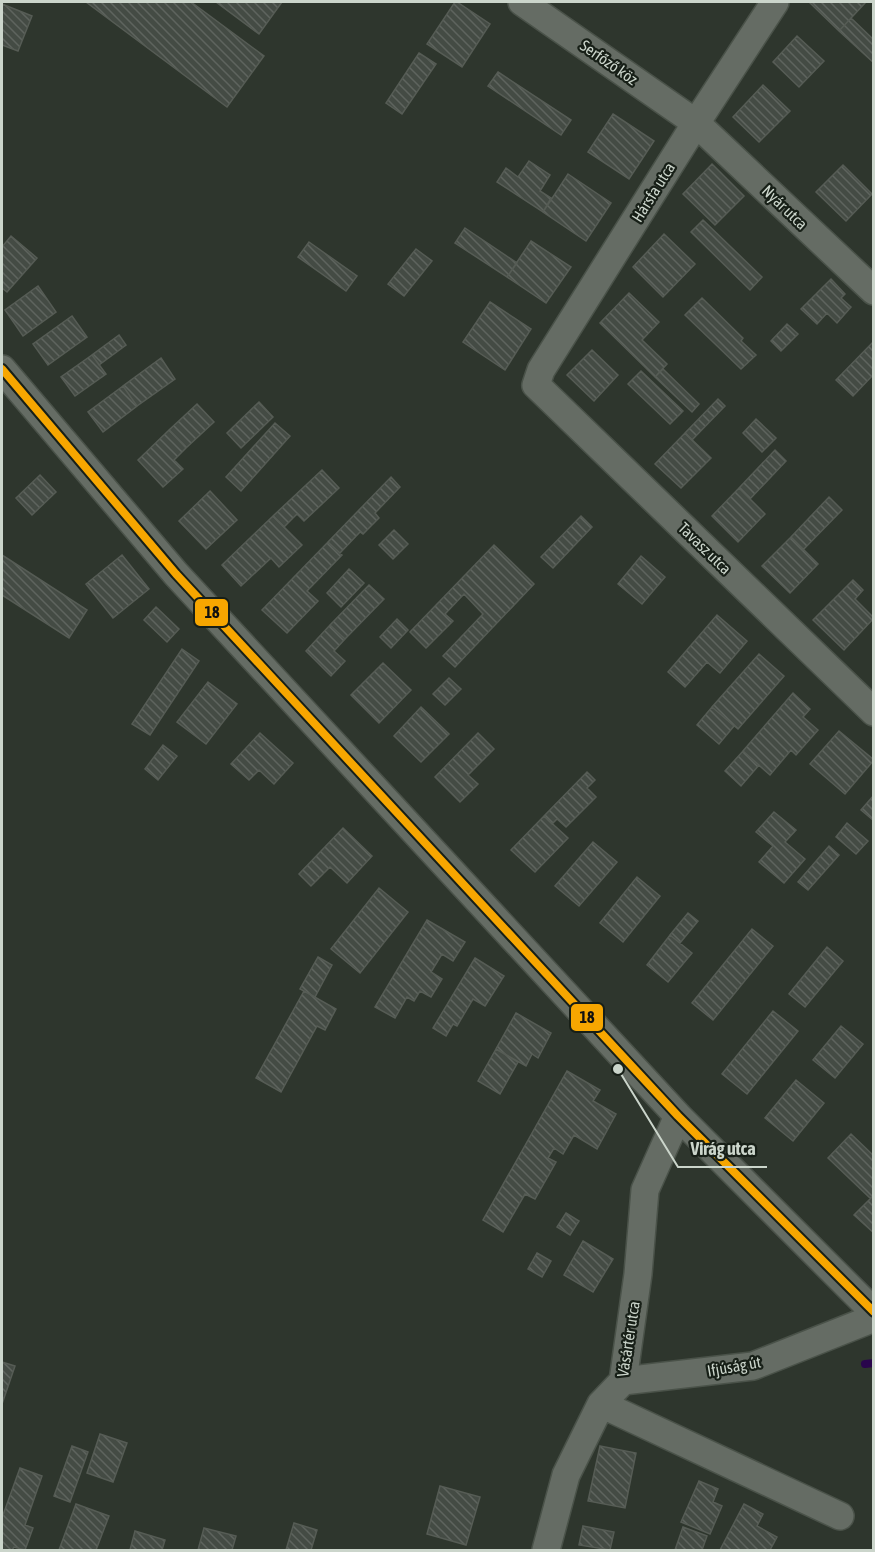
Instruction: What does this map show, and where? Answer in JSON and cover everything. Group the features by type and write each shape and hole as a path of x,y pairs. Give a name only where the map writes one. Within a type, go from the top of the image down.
{"street":[{"name":"Serfőző köz","path":"522,2 696,123"},
{"name":"Hársfa utca","path":"536,385 541,370 775,2"},
{"name":"Nyár utca","path":"696,123 873,291"},
{"path":"2,369 176,574 678,1116 873,1312"},
{"name":"Tavasz utca","path":"536,385 873,712"},
{"name":"Vásártér utca","path":"546,1551 566,1475 601,1404 623,1381 638,1274 645,1190 678,1116"},
{"name":"Ifjúság út","path":"623,1381 753,1366 873,1318"},
{"path":"601,1404 840,1516"}],"building":[{"path":"86,2 191,2 264,56 227,107"},
{"path":"216,2 282,2 259,34"},
{"path":"455,2 490,24 462,67 427,44"},
{"path":"809,2 866,2 839,31"},
{"path":"2,4 32,16 18,51 2,45"},
{"path":"851,18 874,40 874,63 839,31"},
{"path":"797,36 824,61 799,87 773,62"},
{"path":"419,53 436,64 402,114 386,103"},
{"path":"498,72 571,120 561,135 488,86"},
{"path":"763,85 790,111 759,142 733,117"},
{"path":"613,114 654,141 629,179 588,152"},
{"path":"529,161 550,175 540,191 551,198 543,212 497,182 506,168 518,177"},
{"path":"712,164 744,196 715,225 683,194"},
{"path":"843,165 872,194 846,221 816,192"},
{"path":"568,174 611,203 586,241 543,212"},
{"path":"703,220 762,277 750,290 691,232"},
{"path":"465,228 517,263 507,277 455,243"},
{"path":"664,234 695,264 663,297 633,267"},
{"path":"11,236 37,258 7,292 2,288 2,247"},
{"path":"531,241 571,267 546,303 507,277"},
{"path":"309,242 357,276 346,291 298,257"},
{"path":"416,249 432,261 404,296 388,284"},
{"path":"831,279 845,294 841,298 851,307 837,323 827,313 817,324 801,309"},
{"path":"38,286 56,312 23,336 5,310"},
{"path":"629,293 659,322 642,340 667,364 655,377 600,323"},
{"path":"702,298 743,338 741,341 756,355 741,369 685,315"},
{"path":"490,302 531,329 505,370 463,342"},
{"path":"72,316 87,337 48,365 33,344"},
{"path":"787,324 798,334 781,351 771,341"},
{"path":"119,335 126,345 99,365 92,355"},
{"path":"874,341 874,374 853,396 836,380"},
{"path":"592,350 618,375 594,401 567,375"},
{"path":"92,355 106,374 75,396 61,377"},
{"path":"161,358 175,379 137,406 123,386"},
{"path":"663,369 699,404 692,412 655,377"},
{"path":"641,371 683,411 670,424 628,384"},
{"path":"123,386 137,406 103,432 88,412"},
{"path":"718,399 725,406 692,440 685,433"},
{"path":"259,402 273,417 241,448 227,433"},
{"path":"197,404 214,422 186,448 169,430"},
{"path":"756,419 776,438 762,452 743,433"},
{"path":"275,423 290,436 241,491 226,477"},
{"path":"169,430 186,448 174,460 183,469 163,487 138,460"},
{"path":"685,433 711,458 681,488 655,464"},
{"path":"775,450 786,461 750,499 739,488"},
{"path":"322,470 339,488 304,521 297,514 284,527 273,516"},
{"path":"40,475 56,492 32,515 16,498"},
{"path":"391,477 400,487 375,513 379,518 363,534 360,532 340,553 328,542"},
{"path":"739,488 765,514 738,542 712,516"},
{"path":"210,491 237,520 206,549 179,521"},
{"path":"829,497 842,510 803,550 791,537"},
{"path":"273,516 302,545 279,567 271,558 241,586 222,565"},
{"path":"581,516 592,527 553,568 541,557"},
{"path":"394,530 408,544 393,559 379,545"},
{"path":"791,537 818,564 790,593 762,566"},
{"path":"328,542 342,555 307,591 318,601 287,633 262,610"},
{"path":"494,545 534,584 455,667 443,656 483,614 464,594 445,614 453,621 426,648 410,632"},
{"path":"2,555 87,610 69,638 2,595"},
{"path":"122,555 149,589 113,618 86,584"},
{"path":"641,556 665,577 642,604 618,584"},
{"path":"349,569 364,583 341,607 327,593"},
{"path":"853,580 863,590 855,599 874,618 844,650 813,620"},
{"path":"369,585 384,599 345,639 330,625"},
{"path":"156,607 179,629 167,642 144,620"},
{"path":"717,615 747,641 720,673 707,662 685,687 668,672"},
{"path":"397,619 408,630 391,648 380,637"},
{"path":"330,625 345,639 334,651 345,661 331,676 306,651"},
{"path":"182,649 199,661 150,735 132,724"},
{"path":"759,654 784,676 738,729 712,707"},
{"path":"383,663 411,690 379,723 351,695"},
{"path":"449,678 461,689 445,705 433,694"},
{"path":"208,682 237,704 206,744 177,722"},
{"path":"793,693 810,709 803,717 818,730 796,755 791,750 770,775 743,751"},
{"path":"421,707 449,734 421,762 394,736"},
{"path":"712,707 734,726 719,744 697,725"},
{"path":"839,731 874,760 845,794 810,764"},
{"path":"260,733 293,763 274,784 259,770 249,780 231,764"},
{"path":"478,733 494,749 468,775 478,784 460,802 435,777"},
{"path":"163,745 177,756 158,780 145,769"},
{"path":"743,751 759,765 741,786 725,771"},
{"path":"587,772 595,780 587,788 596,797 566,827 557,819 552,824 544,816"},
{"path":"874,795 874,821 861,810"},
{"path":"774,812 796,830 785,842 805,859 784,883 759,862 773,846 756,832"},
{"path":"544,816 568,838 535,872 511,850"},
{"path":"847,823 868,841 856,854 836,837"},
{"path":"343,828 372,856 347,883 330,867 311,886 299,874"},
{"path":"593,842 617,862 579,906 555,886"},
{"path":"829,846 839,855 808,890 798,882"},
{"path":"637,877 660,896 623,942 600,923"},
{"path":"379,888 408,912 360,973 331,949"},
{"path":"688,913 698,921 680,943 670,935"},
{"path":"427,920 465,942 453,961 442,954 431,972 442,979 431,997 420,991 414,1001 407,997 395,1018 375,1007"},
{"path":"752,929 773,946 713,1020 692,1003"},
{"path":"670,935 692,953 668,982 647,965"},
{"path":"827,947 843,961 805,1007 789,994"},
{"path":"318,957 332,965 315,997 300,989"},
{"path":"475,958 504,976 485,1006 473,999 457,1026 453,1024 446,1036 433,1028"},
{"path":"304,991 336,1009 325,1030 317,1026 281,1092 256,1078"},
{"path":"773,1011 798,1031 747,1094 722,1074"},
{"path":"516,1013 551,1033 538,1058 532,1054 526,1066 496,1049"},
{"path":"841,1026 863,1044 835,1078 813,1060"},
{"path":"496,1049 518,1062 500,1094 478,1081"},
{"path":"567,1071 600,1090 593,1101 616,1114 597,1149 574,1135 563,1154 554,1148 548,1158 556,1162 535,1199 525,1194 503,1232 483,1220"},
{"path":"796,1080 824,1103 793,1141 765,1118"},
{"path":"851,1134 874,1156 874,1195 870,1198 828,1158"},
{"path":"874,1195 874,1233 854,1215"},
{"path":"566,1213 579,1221 570,1235 557,1227"},
{"path":"583,1241 613,1259 593,1292 564,1275"},
{"path":"537,1253 551,1261 542,1277 528,1269"},
{"path":"2,1362 15,1366 2,1404"},
{"path":"100,1434 127,1443 113,1482 87,1473"},
{"path":"72,1446 88,1452 70,1502 54,1496"},
{"path":"600,1446 636,1453 625,1508 588,1501"},
{"path":"20,1468 42,1476 25,1525 33,1528 25,1550 14,1547 12,1550 2,1550 2,1515"},
{"path":"699,1481 718,1489 713,1502 722,1506 710,1534 681,1522"},
{"path":"440,1486 480,1497 466,1545 427,1534"},
{"path":"76,1504 109,1516 96,1550 59,1550"},
{"path":"744,1504 763,1514 757,1526 777,1537 770,1550 720,1550"},
{"path":"294,1523 317,1530 311,1550 286,1550"},
{"path":"583,1526 614,1532 610,1550 579,1545"},
{"path":"683,1527 707,1536 702,1550 675,1550"},
{"path":"204,1528 236,1536 232,1550 198,1550"},
{"path":"135,1531 165,1540 162,1550 130,1550"}],"waterway":[{"path":"865,1364 874,1363"}],"transit line":[{"name":"18","path":"2,369 176,574 678,1116 874,1312"}],"place":[{"name":"Virág utca","path":"618,1069"}]}
